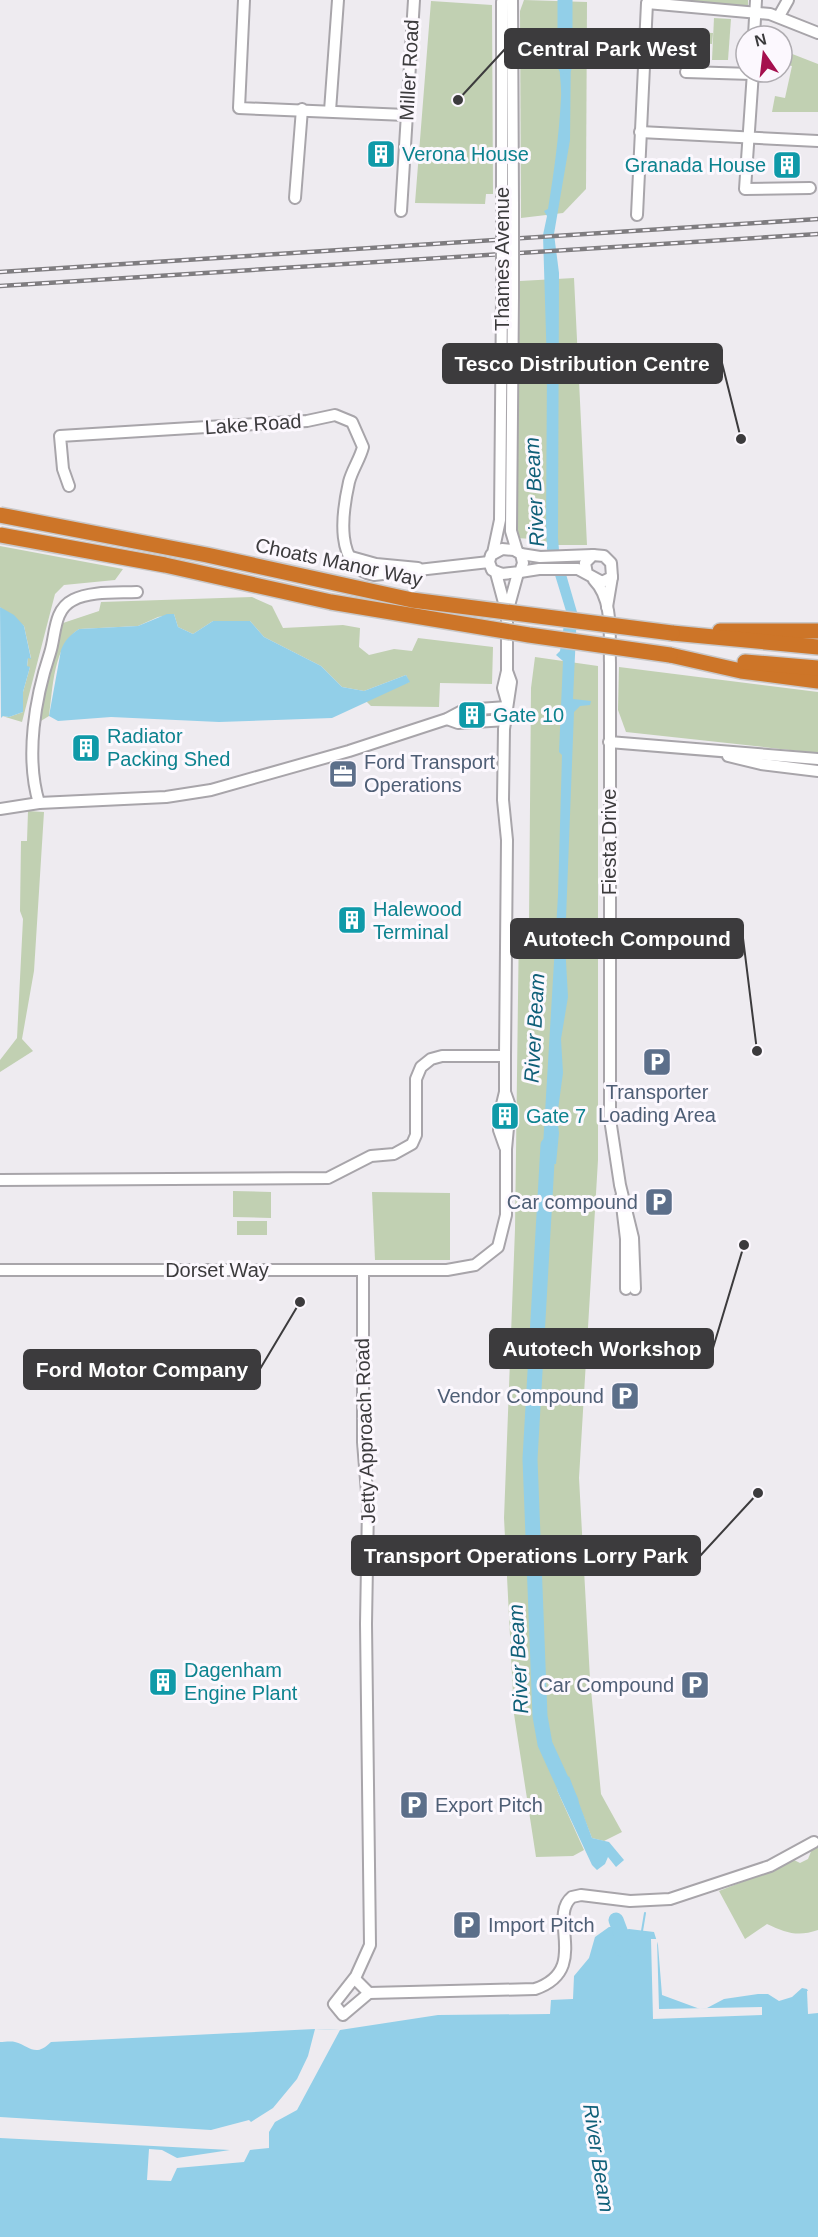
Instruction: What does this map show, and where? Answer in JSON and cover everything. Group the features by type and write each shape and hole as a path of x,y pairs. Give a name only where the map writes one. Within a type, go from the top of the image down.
{"highway":[{"name":"Choats Manor Way","path":"0,515 207,555 412,600 672,633"},
{"name":"Choats Manor Way","path":"0,535 165,565 342,604 670,655"},
{"path":"672,633 743,630 818,631"},
{"path":"672,633 818,647"},
{"path":"670,655 818,668"},
{"path":"670,655 741,671 818,681"}],"street":[{"path":"244,0 239,108 406,115"},
{"path":"330,111 338,0"},
{"name":"Miller Road","path":"401,211 414,0"},
{"name":"Thames Avenue","path":"504,0 511,531 519,552"},
{"name":"Thames Avenue","path":"507,204 513,0"},
{"path":"779,16 788,0"},
{"path":"637,215 647,3 756,6 818,33"},
{"path":"755,24 756,6"},
{"path":"686,72 734,73"},
{"path":"751,84 745,189 810,188"},
{"path":"295,198 302,109"},
{"path":"640,132 818,141"},
{"name":"Thames Avenue","path":"491,557 500,520 507,298"},
{"name":"Lake Road","path":"69,486 63,469 60,436 307,422 335,415 352,422 363,447 350,480 343,537 345,552 351,557 359,571 374,575 491,557"},
{"path":"0,1180 328,1178 371,1156 394,1154 412,1144 416,1135 416,1079 421,1067 431,1059 442,1056 505,1056 506,813 510,800 510,729 502,688 507,671 507,614 491,557 502,549 519,552 539,563 578,569 602,582 612,577 610,561 604,556 593,555 539,563 519,573 496,573"},
{"path":"507,614 523,562 519,552"},
{"path":"591,577 585,563 593,555"},
{"name":"Fiesta Drive","path":"591,577 601,587 607,608"},
{"name":"Fiesta Drive","path":"612,577 607,608 610,694 610,1119 620,1185 633,1238 631,1289"},
{"path":"39,803 34,786 34,732 44,670 61,610 73,600 97,595 137,592"},
{"path":"0,809 39,803 166,797 211,789 349,751 447,719 464,710 507,705"},
{"path":"447,719 458,723 507,721"},
{"path":"609,742 714,752 771,753 818,759"},
{"path":"714,752 762,764 818,771"},
{"name":"Dorset Way","path":"0,1270 435,1270 458,1269 475,1264 498,1247 506,1215 506,1149 499,1130 499,1117 505,1092 505,1056"},
{"name":"Jetty Approach Road","path":"363,1270 363,1442 369,1505 367,1701 370,1945 355,1978 334,2004 343,2015 369,1993"},
{"path":"355,1978 369,1993 535,1989 549,1984 560,1974 564,1962 566,1905 572,1897 630,1901 670,1899 770,1866 814,1842"}],"green space":[{"path":"524,0 587,2 586,189 563,213 521,218 520,11"},
{"path":"684,0 748,0 748,7 684,5"},
{"path":"431,1 492,5 493,194 486,194 485,204 415,203"},
{"path":"714,18 731,19 728,60 712,60"},
{"path":"685,32 713,33 712,44 684,42"},
{"path":"794,55 818,64 818,112 772,112 775,96 785,98 788,84 794,84"},
{"path":"574,278 587,545 541,545 533,539 516,538 520,281"},
{"path":"0,546 123,569 115,580 64,585 55,594 22,722 2,716 9,717 23,712 23,692 30,667 27,667 28,658 31,658 24,626 0,607"},
{"path":"252,597 272,606 283,628 343,625 360,628 359,647 369,655 394,649 412,651 418,638 493,647 492,684 440,683 439,707 371,706 365,700 409,682 406,675 364,691 342,687 321,666 264,637 250,621 213,621 193,634 178,627 174,614 158,617 138,626 79,629 70,636 56,668 49,716 36,724 63,623 99,611 101,602"},
{"path":"535,657 598,666 598,1160 579,1478 590,1679 601,1794 622,1832 604,1841 592,1838 568,1777 557,1790 584,1850 573,1856 536,1857 514,1714 504,1518 515,1229 519,921 529,924 531,688"},
{"path":"619,667 818,692 818,753 626,732 618,710"},
{"path":"28,811 44,812 34,971 22,1039 33,1051 0,1072 0,1060 17,1038 23,919 20,911 21,841 27,841"},
{"path":"233,1191 271,1192 271,1218 233,1217"},
{"path":"372,1192 450,1193 450,1260 375,1260"},
{"path":"237,1221 267,1221 267,1235 237,1235"},
{"path":"818,1847 818,1930 792,1933 767,1924 745,1939 719,1891 767,1872 792,1859 800,1863 808,1859 812,1849"}],"water":[{"path":"571,46 570,140 554,234 559,273 558,538 559,550 577,612 573,699 591,701 590,705 580,706 574,712 565,944 568,997 561,1039 563,1073 557,1117 559,1133 556,1164 542,1163 558,895 562,755 559,752 563,661 556,655 560,651 566,611 547,549 547,367 543,235 547,216 544,211 548,209 559,126 560,48"},
{"path":"0,607 14,615 24,626 31,659 28,658 27,666 30,667 23,692 23,712 1,718"},
{"path":"167,614 174,614 178,627 193,634 213,621 250,621 264,637 321,666 342,687 364,691 406,675 410,682 332,718 219,722 111,717 58,721 49,716 61,650 73,633 79,629 138,626"},
{"path":"569,1776 592,1838 609,1842 624,1860 616,1867 608,1857 605,1864 597,1870 592,1865 557,1790"},
{"path":"609,1927 613,1927 615,1933 629,1929 654,1932 658,1945 662,1995 700,2009 724,1999 768,1994 779,2001 792,1997 802,1988 808,1991 818,1991 818,2237 0,2237 0,2042 15,2042 37,2050 51,2042 315,2029 340,2030 438,2015 550,2014 551,2000 573,1999 574,1976 589,1958 595,1937"}],"pier":[{"path":"651,1939 657,1939 659,2009 762,2007 762,2015 653,2019"},
{"path":"807,1991 818,1991 818,2013 808,2014"},
{"path":"315,2029 340,2030 297,2110 275,2122 269,2132 269,2148 250,2150 244,2162 177,2168 171,2181 147,2180 149,2149 162,2150 177,2158 230,2150 0,2138 0,2117 211,2130 249,2120 251,2122 273,2108 297,2079 308,2056"}],"waterway":[{"name":"River Beam","path":"565,0 565,66"},
{"name":"River Beam","path":"548,1145 530,1459 540,1716 545,1744 571,1801"},
{"path":"642,1931 645,1913"},
{"name":"River Beam","path":"616,1920 622,1936 622,1949"}],"railway":[{"path":"0,272 818,219"},
{"path":"0,286 818,234"}],"place":[{"name":"Central Park West","path":"458,100"},
{"name":"Verona House","path":"381,154"},
{"name":"Granada House","path":"787,165"},
{"name":"Tesco Distribution Centre","path":"741,439"},
{"name":"Gate 10","path":"472,715"},
{"name":"Radiator Packing Shed","path":"86,748"},
{"name":"Ford Transport Operations","path":"343,774"},
{"name":"Halewood Terminal","path":"352,920"},
{"name":"Autotech Compound","path":"757,1051"},
{"name":"Transporter Loading Area","path":"657,1062"},
{"name":"Gate 7","path":"505,1116"},
{"name":"Car compound","path":"659,1202"},
{"name":"Autotech Workshop","path":"744,1245"},
{"name":"Ford Motor Company","path":"300,1302"},
{"name":"Vendor Compound","path":"625,1396"},
{"name":"Transport Operations Lorry Park","path":"758,1493"},
{"name":"Dagenham Engine Plant","path":"163,1682"},
{"name":"Car Compound","path":"695,1685"},
{"name":"Export Pitch","path":"414,1805"},
{"name":"Import Pitch","path":"467,1925"}]}
